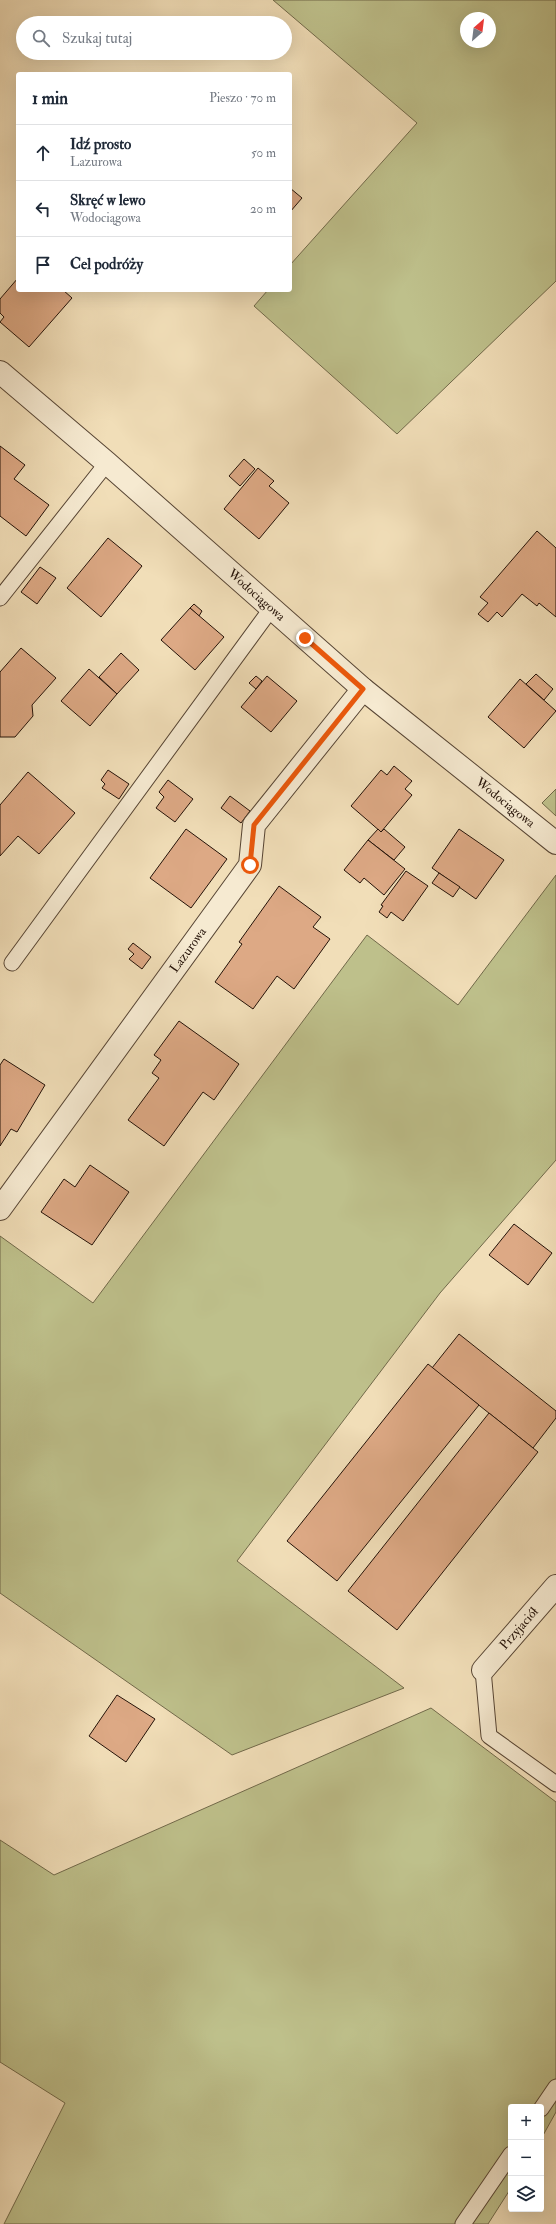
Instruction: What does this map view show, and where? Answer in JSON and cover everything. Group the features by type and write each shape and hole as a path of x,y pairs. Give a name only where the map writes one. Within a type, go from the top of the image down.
{"street":[{"name":"Wodociągowa","path":"0,372 363,689 556,842"},
{"name":"Lazurowa","path":"0,1209 250,865 254,825 363,689"},
{"name":"Przyjaciół","path":"483,1670 556,1586"}],"lane":[{"path":"0,598 106,463"},
{"path":"12,963 271,608"},
{"path":"483,1670 489,1736 556,1784"},
{"path":"544,2105 556,2087"},
{"path":"463,2224 508,2158"}],"green space":[{"path":"273,0 556,0 556,281 397,434 254,306 266,292 292,292 292,263 417,123"},
{"path":"556,789 556,816 542,803"},
{"path":"556,875 556,1160 440,1293 237,1561 404,1688 232,1755 0,1593 0,1236 93,1303 367,935 458,1005"},
{"path":"431,1708 556,1802 556,2112 544,2134 544,2104 508,2104 508,2193 488,2224 4,2224 65,2103 0,2062 0,1840 54,1875"}],"building":[{"path":"292,190 302,198 292,210"},
{"path":"16,280 16,292 65,292 72,298 29,347 0,322 4,317 0,313 0,299"},
{"path":"0,446 25,465 14,479 49,505 26,536 0,516"},
{"path":"244,459 255,469 240,486 229,476"},
{"path":"258,468 274,481 269,486 289,503 259,539 224,509"},
{"path":"537,531 556,548 556,617 539,603 537,606 522,594 502,617 497,612 488,622 478,614 488,603 480,597"},
{"path":"108,538 142,566 101,617 67,588"},
{"path":"40,567 56,578 37,604 21,592"},
{"path":"194,604 202,611 199,616 190,608"},
{"path":"190,608 224,637 195,670 161,640"},
{"path":"21,648 56,678 32,705 33,716 15,737 0,737 0,672"},
{"path":"121,653 139,670 117,694 99,677"},
{"path":"89,669 117,694 90,726 61,701"},
{"path":"536,674 553,689 544,700 526,684"},
{"path":"256,676 262,681 256,689 249,683"},
{"path":"267,676 297,701 271,732 241,707"},
{"path":"520,679 556,711 524,748 488,717"},
{"path":"394,766 412,781 405,789 412,795 381,832 351,806 381,770 387,775"},
{"path":"108,770 129,784 119,799 102,788 105,784 101,780"},
{"path":"28,772 75,813 39,854 18,836 0,856 0,805"},
{"path":"168,780 193,799 175,822 156,808 164,797 159,792"},
{"path":"230,796 250,811 241,823 221,808"},
{"path":"186,829 227,859 191,908 150,878"},
{"path":"378,829 381,832 384,829 405,847 394,860 368,840"},
{"path":"459,829 504,860 476,899 432,868"},
{"path":"368,840 405,869 384,895 364,878 360,883 344,870"},
{"path":"406,871 428,886 403,921 391,912 387,918 379,912 383,906 381,905"},
{"path":"439,873 460,887 453,897 432,883"},
{"path":"279,886 321,917 313,927 330,939 294,989 277,976 253,1009 215,982 242,944 239,942"},
{"path":"133,943 151,957 142,969 129,959 134,954 128,949"},
{"path":"179,1021 239,1064 214,1100 203,1092 164,1146 128,1120 159,1078 152,1073 161,1060 154,1055"},
{"path":"4,1059 45,1085 17,1132 11,1129 0,1146 0,1065"},
{"path":"90,1165 129,1192 92,1245 41,1212 64,1179 75,1187"},
{"path":"514,1224 552,1253 528,1285 489,1255"},
{"path":"459,1334 556,1411 556,1418 533,1448 432,1368"},
{"path":"428,1364 479,1405 337,1581 287,1541"},
{"path":"489,1413 538,1452 397,1630 348,1591"},
{"path":"117,1695 155,1719 126,1762 89,1736"}],"route":[{"path":"250,865 254,825 363,689 305,638"}]}
